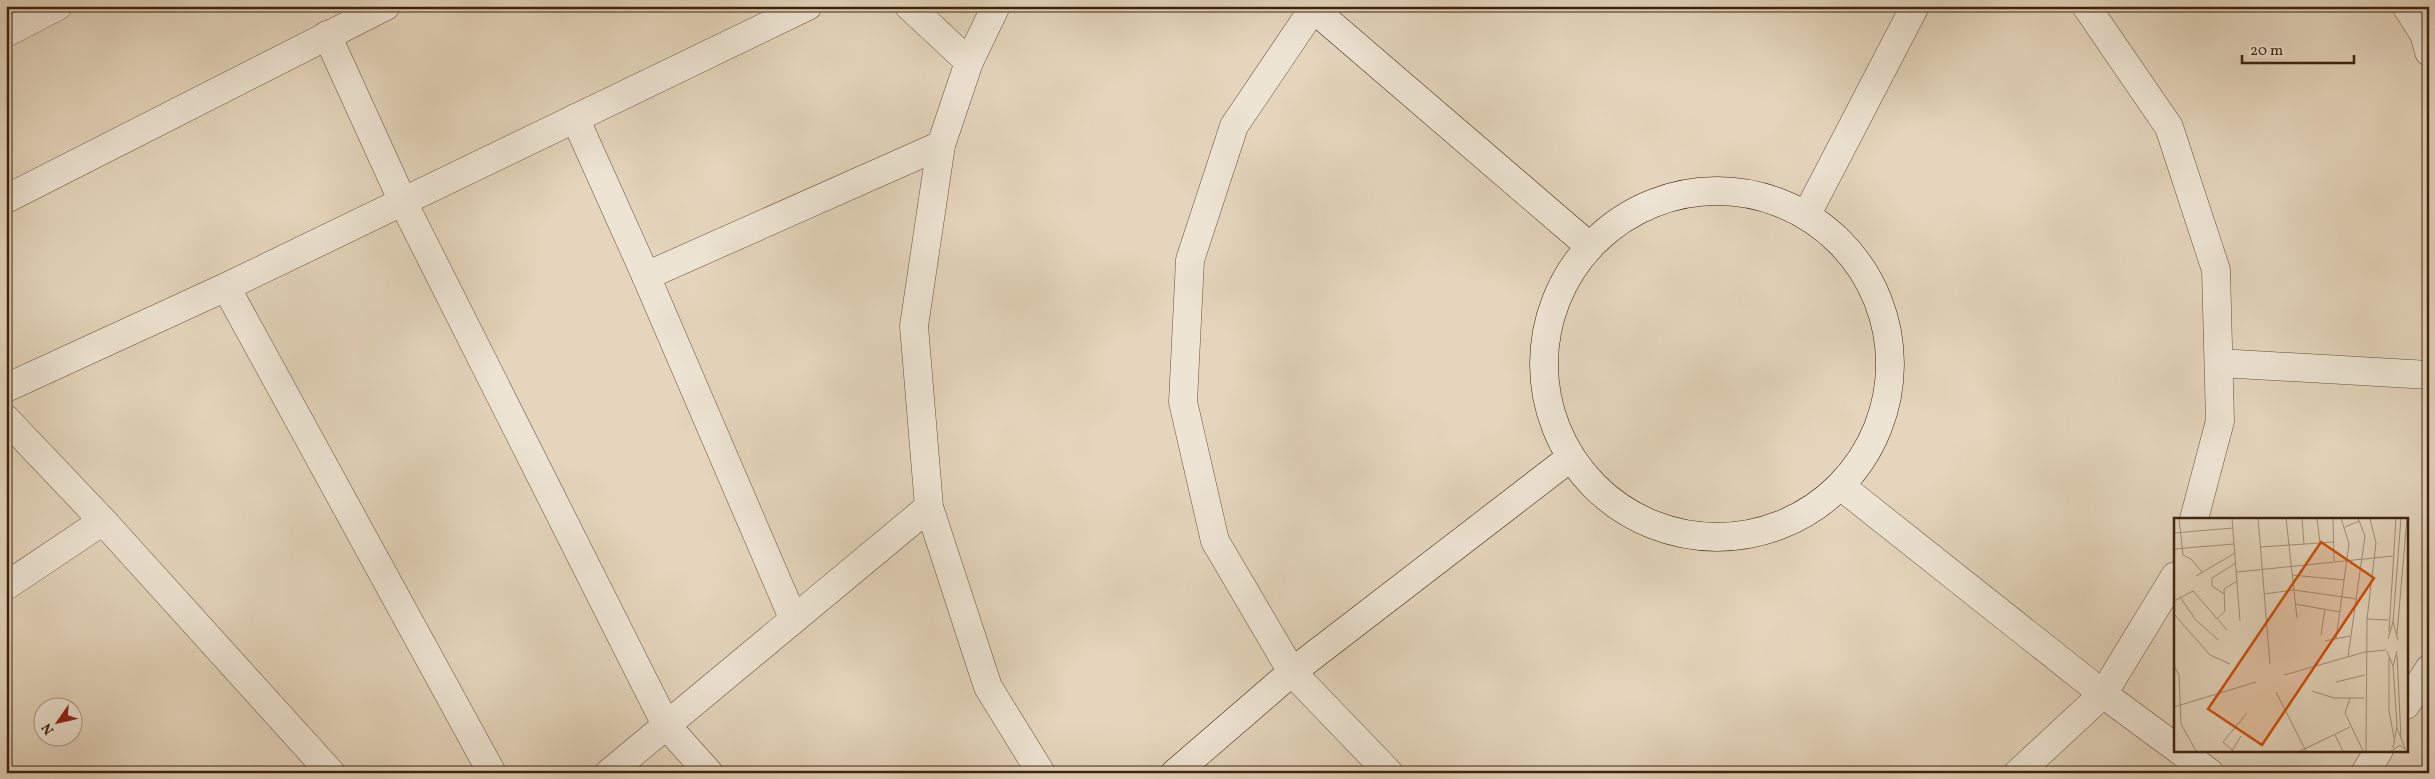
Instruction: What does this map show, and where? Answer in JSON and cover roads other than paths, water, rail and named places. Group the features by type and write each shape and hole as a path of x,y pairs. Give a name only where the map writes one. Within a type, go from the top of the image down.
{"street":[{"path":"6,33 58,6"},
{"path":"6,199 386,6"},
{"path":"6,388 226,287 808,6"},
{"path":"908,6 969,62"},
{"path":"996,6 969,62 941,145 914,326 929,507 988,687 1041,773"},
{"path":"1807,214 1915,6"},
{"path":"2086,6 2169,127 2216,270 2220,421 2194,518"},
{"path":"2406,6 2427,39"},
{"path":"1389,773 1292,672 1215,540 1183,402 1190,260 1234,126 1313,7 1588,245"},
{"path":"327,35 403,202 666,725 709,773"},
{"path":"575,118 646,276 793,618"},
{"path":"646,276 941,145"},
{"path":"1716,188 1763,195 1807,214 1854,256 1884,311 1892,374 1877,435 1842,487 1800,518 1752,535 1699,538 1649,524 1605,497 1570,458 1548,405 1544,348 1557,294 1588,245 1625,215 1668,196 1716,188"},
{"path":"226,287 492,773"},
{"path":"2219,363 2429,375"},
{"path":"6,419 103,521 331,773"},
{"path":"1175,773 1292,672 1570,458"},
{"path":"1842,487 2102,694 2174,746"},
{"path":"609,773 793,618 929,507"},
{"path":"6,586 103,521"},
{"path":"2018,773 2102,694 2174,578"},
{"path":"2408,703 2429,669"},
{"path":"2182,752 2210,773"},
{"path":"2365,773 2378,752"}]}
